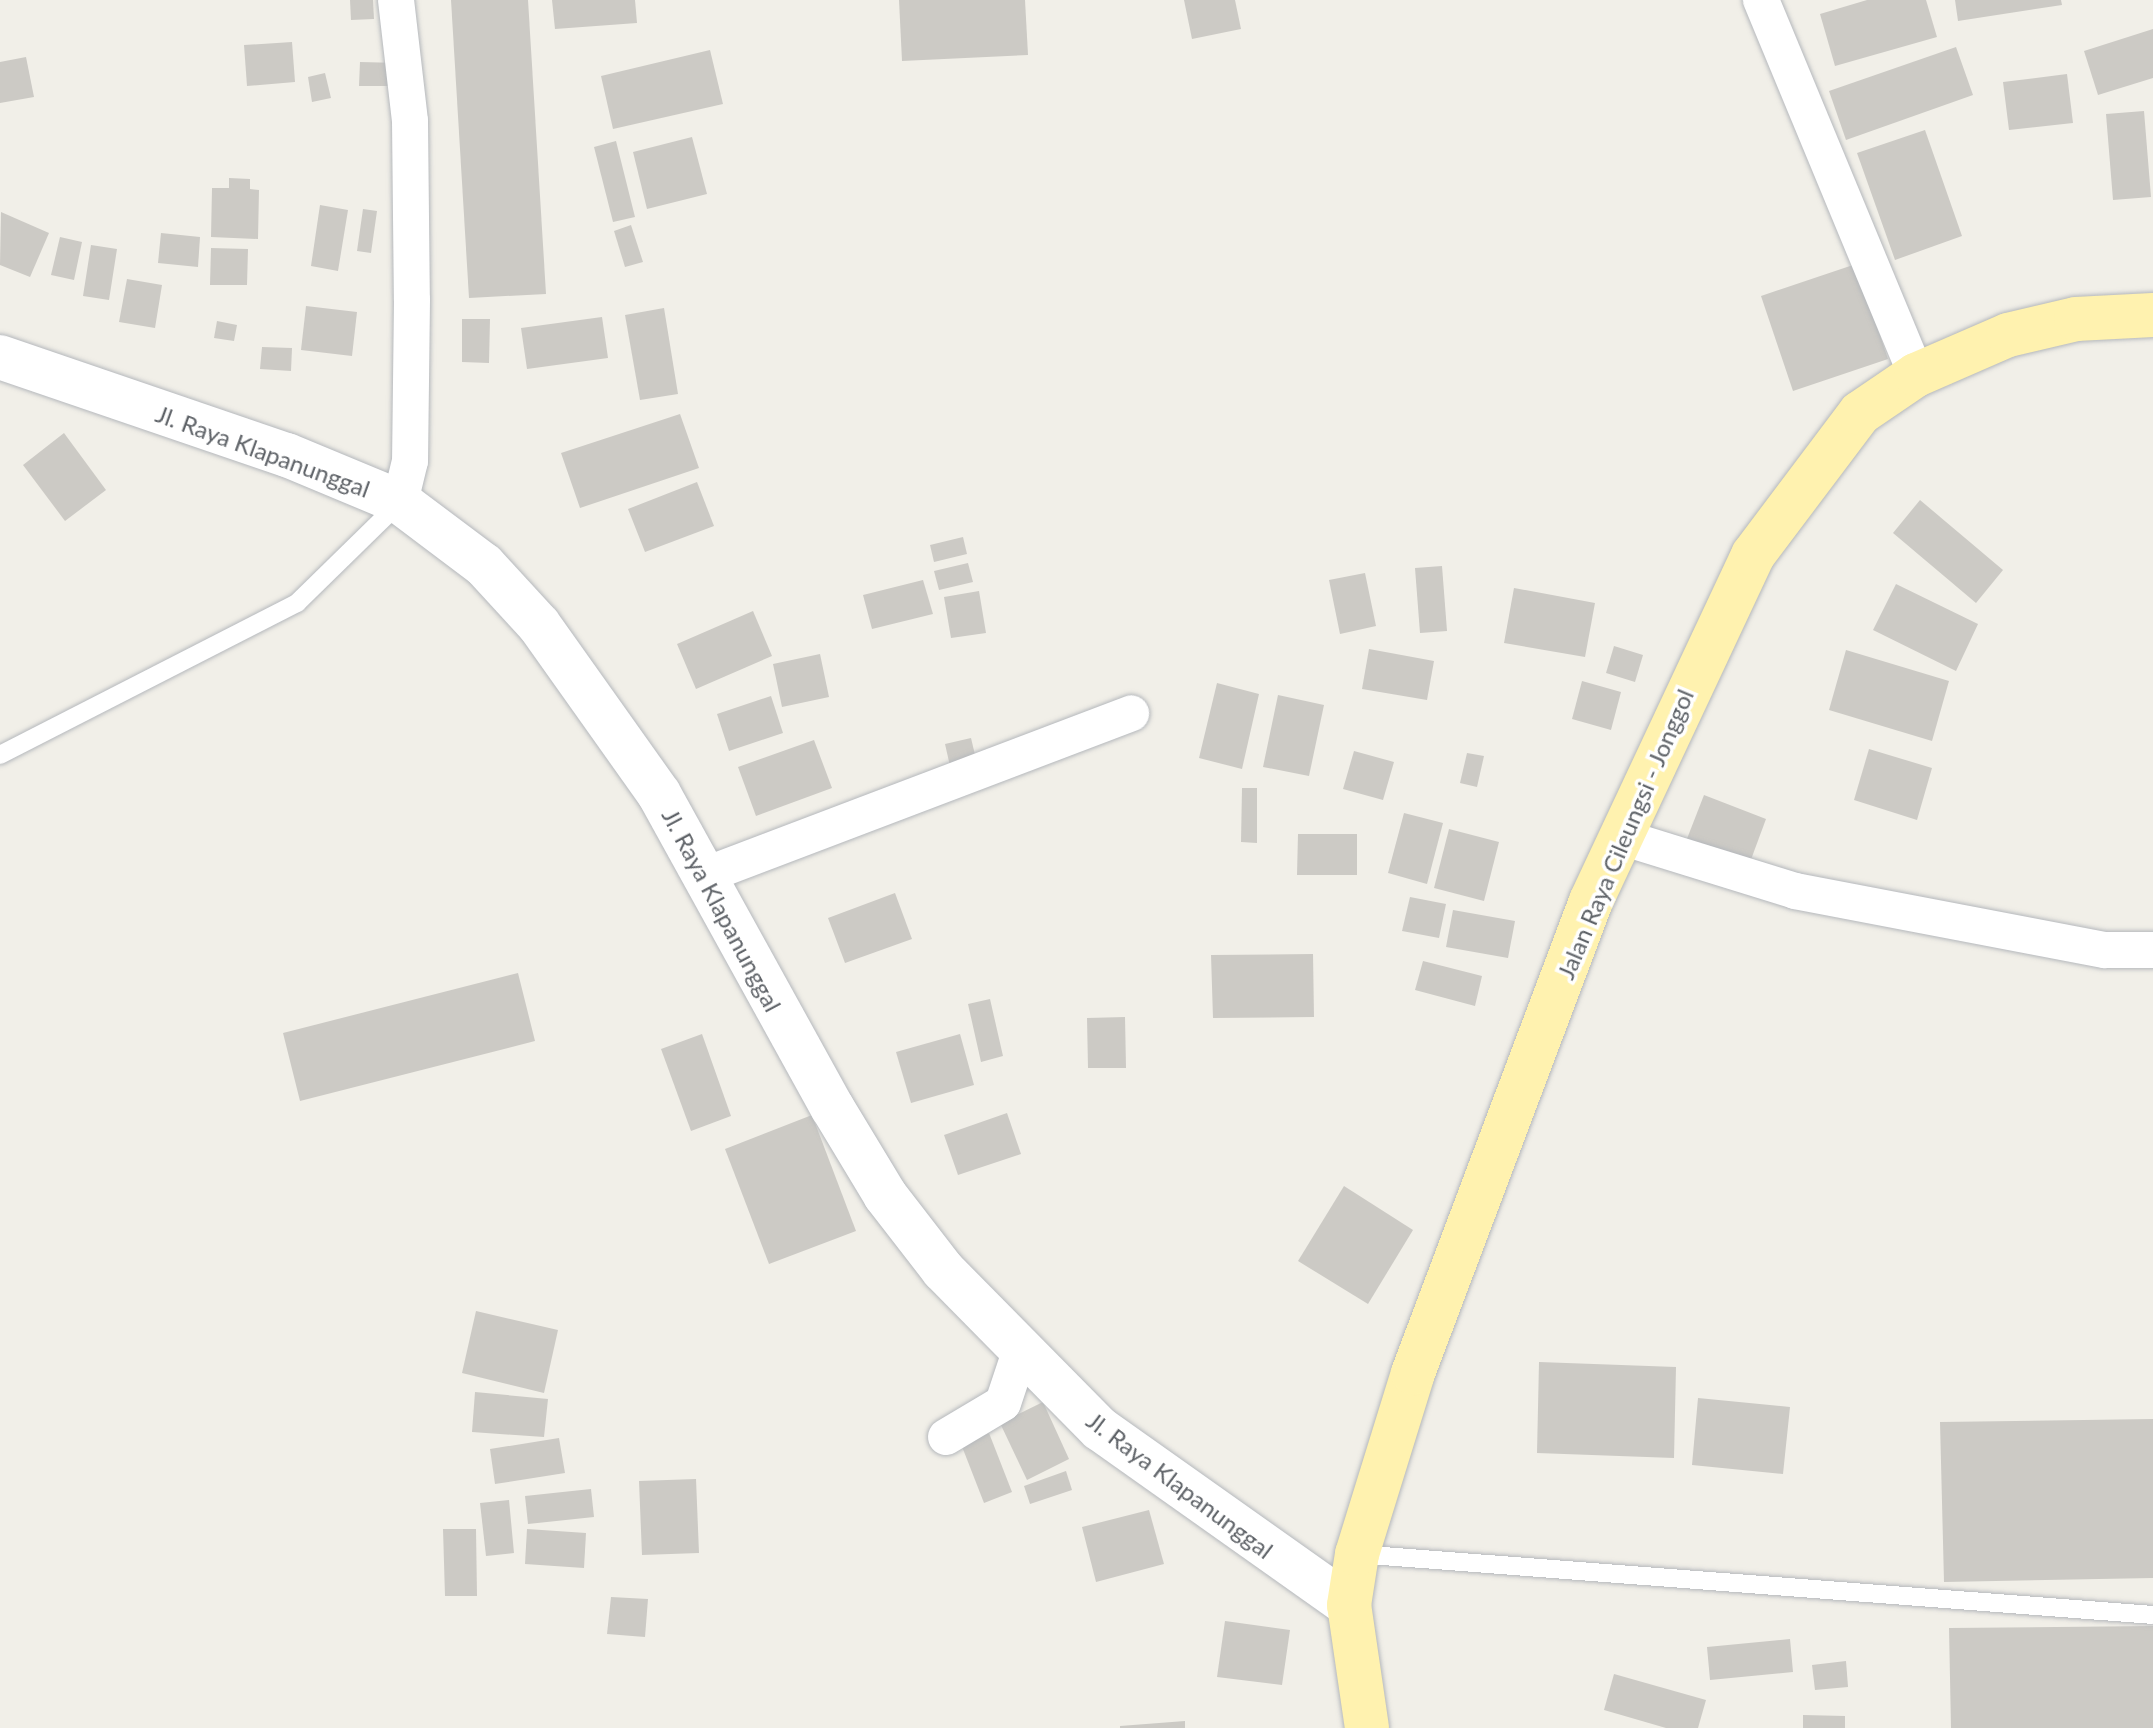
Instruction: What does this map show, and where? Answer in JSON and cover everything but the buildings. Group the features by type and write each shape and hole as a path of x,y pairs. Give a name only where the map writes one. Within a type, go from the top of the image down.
{"main road":[{"name":"Jalan Raya Cileungsi - Jonggol","path":"1367,1728 1349,1605 1357,1554 1413,1373 1591,901 1753,555 1860,413 1916,375 2008,335 2076,319 2153,315"}],"street":[{"path":"396,0 410,121 412,316 410,461 400,502"},
{"path":"1761,0 1916,375"},
{"name":"Jl. Raya Klapanunggal","path":"0,357 287,455 400,502 484,565 539,625 659,794 885,1195 943,1270 1100,1429 1349,1605"},
{"path":"703,876 1131,713"},
{"path":"1621,837 1795,891 2105,950 2153,950"},
{"path":"946,1437 1003,1403 1021,1349"}],"lane":[{"path":"0,755 297,603 400,502"},
{"path":"1357,1554 2153,1615"}]}
